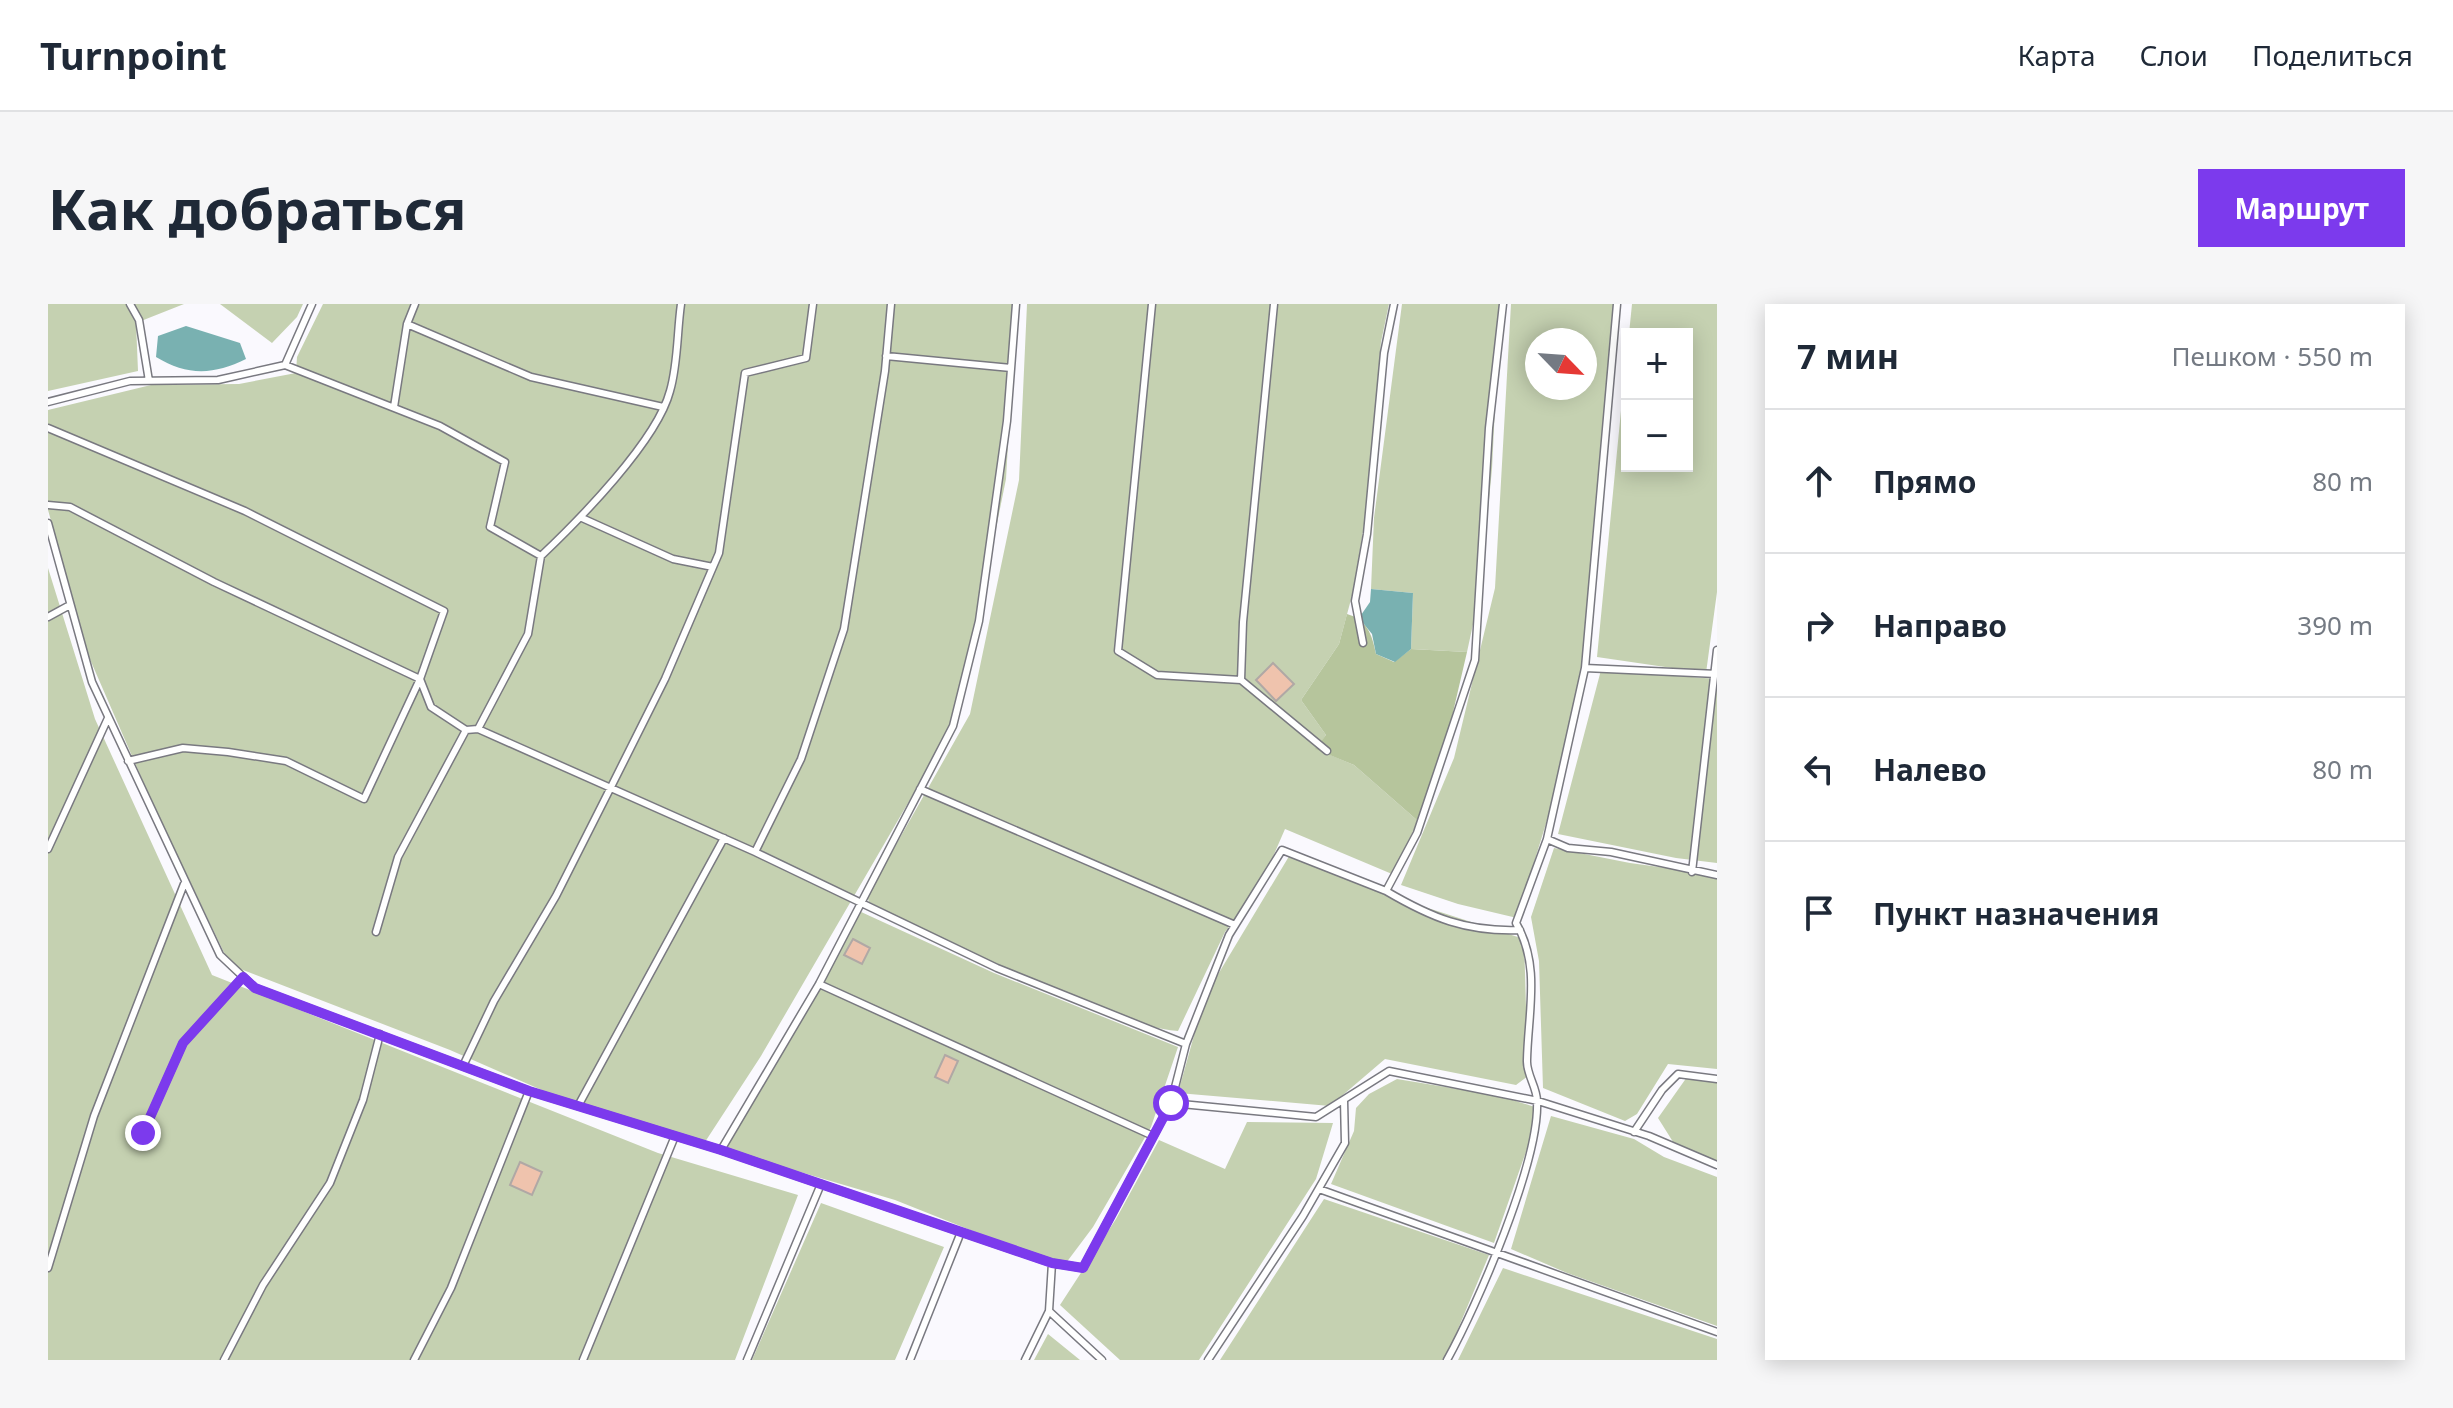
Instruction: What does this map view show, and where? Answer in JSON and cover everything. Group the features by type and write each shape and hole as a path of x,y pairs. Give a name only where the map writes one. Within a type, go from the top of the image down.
{"lane":[{"path":"130,304 139,320 149,381"},
{"path":"285,365 312,304"},
{"path":"394,407 407,324 415,304"},
{"path":"478,729 528,634 541,556 582,518 655,423 663,407 670,391 681,304"},
{"path":"463,1066 494,1001 556,896 665,679 719,553 745,373 806,358 813,304"},
{"path":"755,852 801,759 844,629 886,356 891,304"},
{"path":"721,1150 819,984 953,726 979,621 1011,368 1016,304"},
{"path":"1152,304 1118,651 1157,675 1241,680 1327,751"},
{"path":"1241,680 1243,622 1274,304"},
{"path":"1363,643 1355,601 1367,534 1384,353 1394,304"},
{"path":"1386,891 1417,833 1475,660 1489,428 1503,304"},
{"path":"1447,1360 1465,1328 1526,1169 1538,1101 1526,1063 1532,1015 1529,947 1516,923 1547,839 1585,668 1617,304"},
{"path":"407,324 531,377 663,407"},
{"path":"886,356 1011,368"},
{"path":"48,402 130,381 218,380 285,365 440,426 505,462 490,527 541,556"},
{"path":"48,428 245,511 444,611 420,679 364,799 286,761 183,748 128,761"},
{"path":"48,505 70,507 214,582 420,679 431,707 466,730 478,729 611,787 997,968 1186,1044"},
{"path":"582,518 673,559 713,567"},
{"path":"48,523 92,682 108,718 220,955 255,988 529,1091 721,1150 1052,1263 1083,1268 1171,1103 1186,1044 1235,925 1282,850 1386,891 1425,915 1483,931 1520,930"},
{"path":"48,617 70,605"},
{"path":"1692,872 1717,650"},
{"path":"1585,668 1715,674"},
{"path":"48,849 108,718"},
{"path":"376,932 398,857 466,730"},
{"path":"920,789 1235,925"},
{"path":"578,1106 724,838"},
{"path":"1547,839 1568,848 1611,852 1717,875"},
{"path":"48,1268 94,1116 184,884"},
{"path":"143,1133 183,1043 243,977"},
{"path":"819,984 1153,1136"},
{"path":"224,1360 263,1285 330,1183 363,1100 380,1034"},
{"path":"1171,1103 1316,1117 1389,1071 1538,1101 1634,1132 1717,1165"},
{"path":"1634,1132 1662,1090 1678,1074 1717,1079"},
{"path":"414,1360 451,1288 529,1091"},
{"path":"1208,1360 1319,1189 1345,1143 1344,1100"},
{"path":"583,1360 675,1136"},
{"path":"747,1360 821,1184"},
{"path":"1319,1189 1717,1332"},
{"path":"910,1360 961,1232"},
{"path":"1025,1360 1049,1311 1052,1263"},
{"path":"1049,1311 1102,1360"}],"green space":[{"path":"48,304 184,304 136,323 138,371 48,391"},
{"path":"220,304 303,304 297,317 272,343"},
{"path":"323,304 1016,304 1006,479 958,717 761,1056 705,1142 569,1102 450,1050 230,965 155,809 89,657 48,510 48,410 151,385 239,384 296,373 297,357"},
{"path":"1027,304 1389,304 1381,342 1366,513 1353,592 1339,644 1301,700 1326,735 1316,749 1354,765 1418,821 1392,874 1285,829 1261,884 1225,932 1178,1031 1128,1019 1026,977 869,902 867,896 970,714 1019,480"},
{"path":"1402,304 1500,304 1492,469 1480,592 1467,652 1411,649 1413,593 1371,589 1374,518"},
{"path":"1511,304 1616,304 1578,719 1517,918 1458,904 1401,885 1454,758 1495,588"},
{"path":"1632,304 1717,304 1717,592 1706,673 1597,657 1621,411 1621,472 1693,472 1693,328 1630,328"},
{"path":"48,568 95,719 212,975 658,1153 798,1195 735,1360 48,1360"},
{"path":"1347,614 1368,629 1376,654 1394,662 1411,649 1467,652 1444,751 1418,821 1354,765 1315,749 1326,735 1301,700 1339,644"},
{"path":"1601,670 1717,679 1717,863 1676,858 1558,834"},
{"path":"1554,848 1717,875 1717,1069 1668,1064 1637,1114 1625,1121 1543,1088 1539,961 1531,917"},
{"path":"1291,853 1400,899 1524,939 1528,1076 1516,1085 1385,1059 1330,1106 1178,1093 1205,996"},
{"path":"859,911 994,973 1178,1047 1151,1127 1093,1227 1063,1267 895,1200 722,1149 741,1109 773,1061"},
{"path":"1687,1077 1717,1082 1717,1161 1675,1145 1658,1118"},
{"path":"1397,1079 1500,1096 1541,1109 1494,1243 1331,1184 1354,1131 1356,1108 1369,1094"},
{"path":"1551,1116 1634,1139 1664,1157 1717,1177 1717,1326 1567,1273 1511,1249"},
{"path":"1247,1122 1333,1123 1316,1179 1199,1360 1120,1360 1060,1305 1116,1219 1159,1140 1225,1169"},
{"path":"1324,1199 1489,1255 1445,1360 1220,1360"},
{"path":"821,1203 944,1247 895,1360 752,1360"},
{"path":"1503,1268 1717,1339 1717,1360 1458,1360"},
{"path":"1048,1334 1080,1360 1034,1360"}],"water":[{"path":"186,326 240,343 246,359 223,368 201,371 179,368 156,357 158,336"},
{"path":"1371,589 1413,593 1411,649 1395,662 1376,654 1372,634 1359,618 1370,602"}],"building":[{"path":"1273,663 1294,684 1276,701 1256,680"},
{"path":"853,939 870,948 862,964 844,955"},
{"path":"945,1055 958,1061 948,1083 935,1077"},
{"path":"520,1162 542,1172 532,1195 510,1185"}],"route":[{"path":"143,1133 183,1043 243,977 255,988 529,1091 721,1150 1052,1263 1083,1268 1171,1103"}]}
